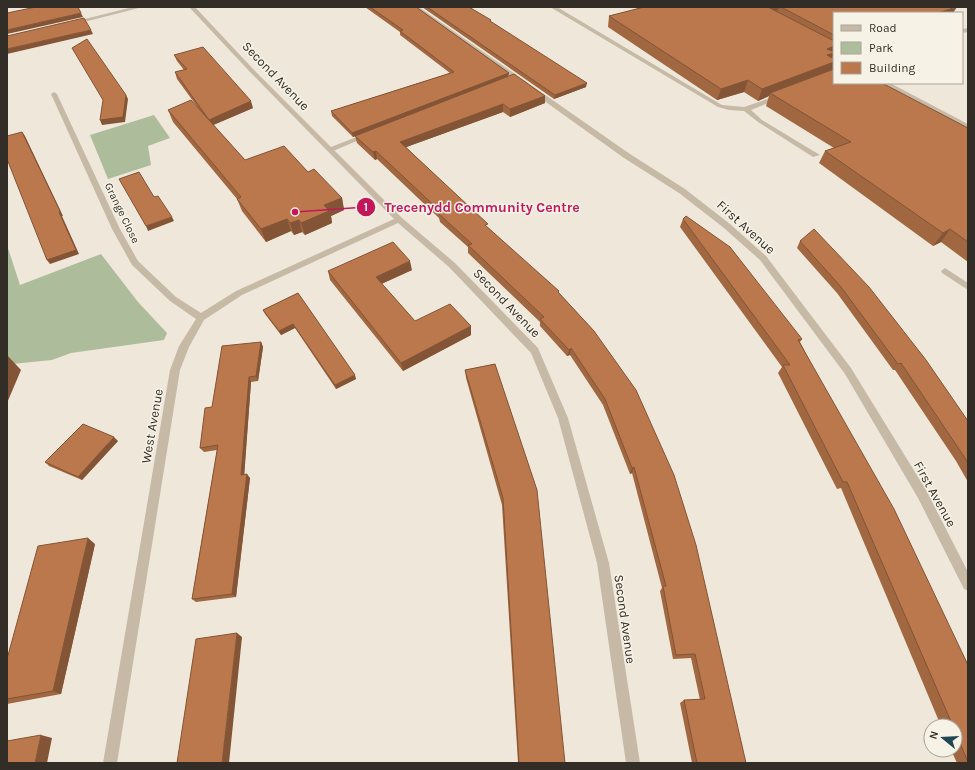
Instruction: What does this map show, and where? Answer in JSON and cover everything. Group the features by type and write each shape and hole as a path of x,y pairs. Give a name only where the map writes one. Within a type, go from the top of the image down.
{"street":[{"path":"63,26 140,7"},
{"name":"Second Avenue","path":"192,7 253,72 399,220 452,264 535,351 563,418 603,563 633,763"},
{"name":"First Avenue","path":"416,7 483,53 512,79 682,191 727,226 763,258 848,371 922,494 968,585"},
{"path":"553,7 720,106 733,111 746,109 790,92"},
{"path":"887,84 968,126"},
{"name":"Grange Close","path":"54,94 116,229 135,263 174,299 201,318"},
{"path":"746,109 760,121 816,155"},
{"path":"330,149 374,132"},
{"name":"West Avenue","path":"110,763 175,370 184,346 201,318 239,293 399,220"},
{"path":"945,271 968,287"}],"green space":[{"path":"154,115 170,138 148,146 151,165 108,179 90,135"},
{"path":"7,245 20,285 101,254 138,302 167,333 164,340 71,353 52,360 12,364 7,371"}],"building":[{"path":"36,7 78,7 81,13 7,30 7,13"},
{"path":"370,7 416,7 509,73 352,133 331,111 454,72 400,31 403,30"},
{"path":"427,7 469,7 587,83 555,95"},
{"path":"644,7 768,7 833,40 833,46 827,49 833,52 833,53 827,55 833,58 833,62 762,89 748,80 721,89 609,16"},
{"path":"781,7 956,7 941,12 833,12 833,34"},
{"path":"84,18 91,30 7,49 7,36"},
{"path":"87,39 126,95 123,117 100,120 103,100 72,48"},
{"path":"203,47 251,101 209,120 175,72 187,69 174,55"},
{"path":"833,69 833,84 884,84 968,128 968,242 950,229 943,233 825,151 851,142 770,93"},
{"path":"514,74 545,96 510,109 503,104 400,142 488,224 485,225 559,291 558,292 594,331 636,390 674,475 696,545 746,763 697,763 684,700 705,699 695,654 676,655 663,586 666,586 634,467 632,468 605,399 571,348 569,350 540,319 544,317 468,245 472,244 439,214 442,213 376,151 373,152 355,136"},
{"path":"191,100 245,160 284,146 308,172 314,169 342,198 324,205 329,211 301,223 299,220 290,223 287,219 261,229 237,199 241,197 168,110"},
{"path":"22,132 60,211 59,212 76,250 47,260 7,159 7,136"},
{"path":"139,172 154,197 158,196 172,217 146,226 119,179"},
{"path":"686,216 730,247 802,339 798,340 894,509 968,665 968,762 963,750 963,718 950,718 847,482 843,482 783,365 790,365 683,219"},
{"path":"814,229 869,287 926,360 968,421 968,463 901,363 898,364 841,287 800,241"},
{"path":"393,242 410,261 376,277 415,321 450,304 471,326 401,363 328,271"},
{"path":"298,293 355,375 335,385 293,324 279,331 263,310"},
{"path":"261,342 256,376 249,377 241,475 247,474 232,594 192,599 218,445 200,448 205,408 212,407 222,346"},
{"path":"495,364 537,490 565,763 519,763 503,498 465,370"},
{"path":"83,424 114,437 78,477 45,462"},
{"path":"88,538 53,691 7,699 7,659 38,546"},
{"path":"237,633 222,763 177,763 196,639"},
{"path":"41,735 35,763 7,763 7,741"}],"place":[{"name":"Trecenydd Community Centre","path":"295,212"}]}
